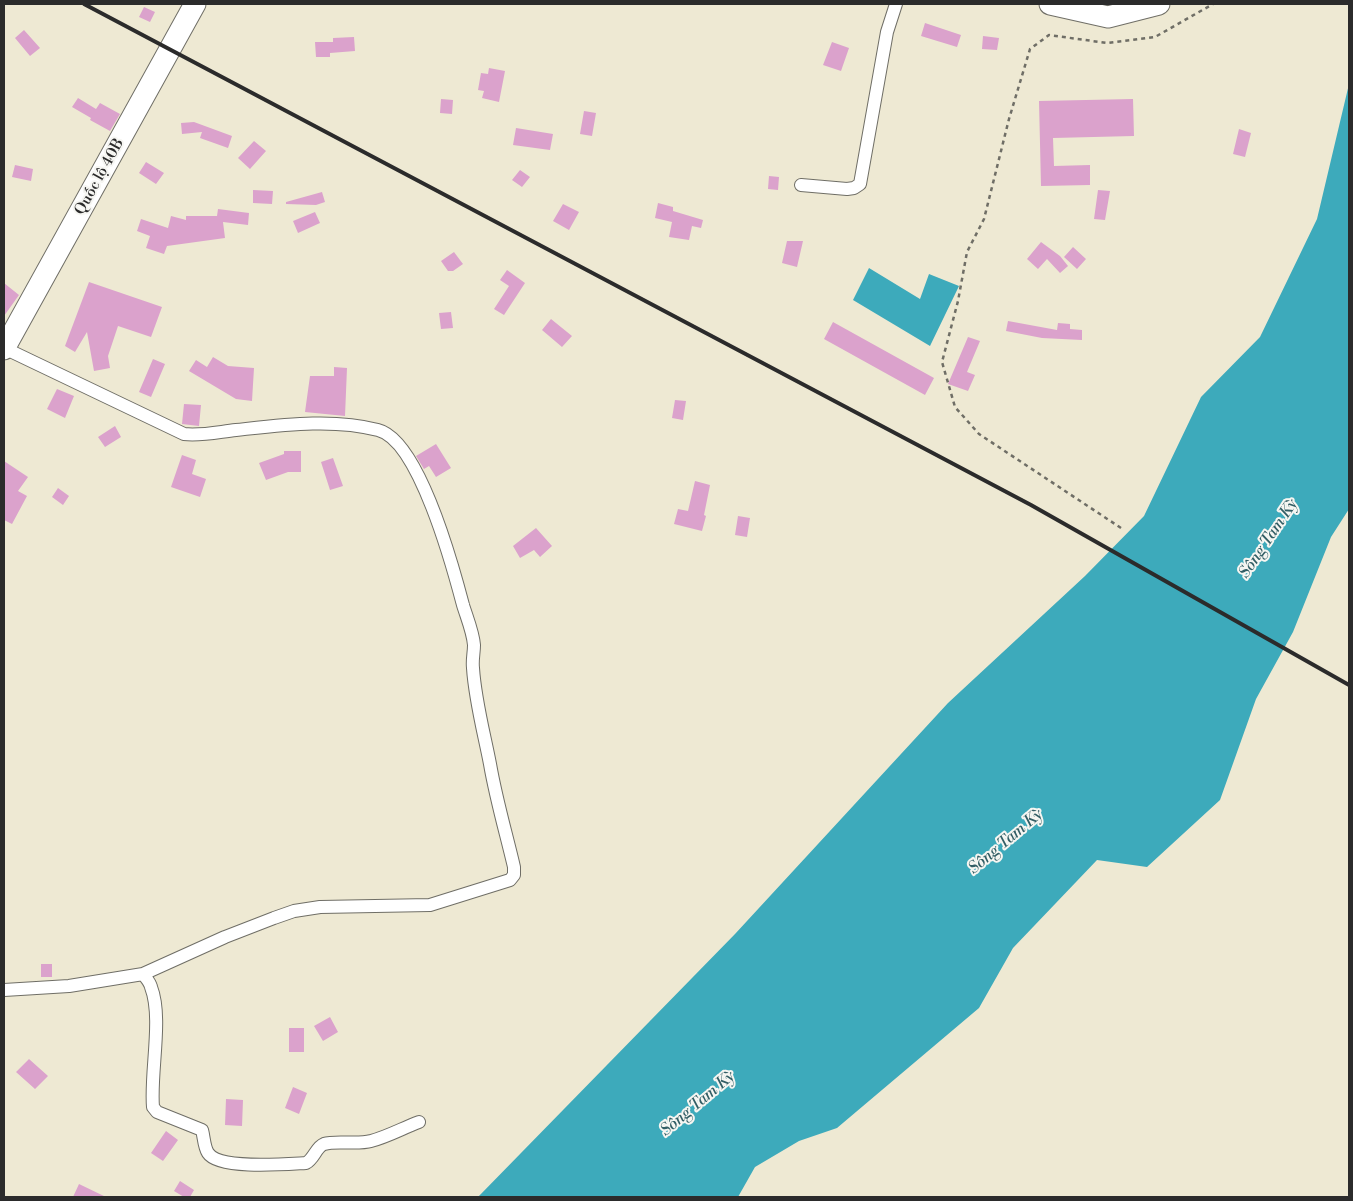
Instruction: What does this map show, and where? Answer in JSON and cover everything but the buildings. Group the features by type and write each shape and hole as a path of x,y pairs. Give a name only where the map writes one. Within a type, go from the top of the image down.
{"highway":[{"name":"Quốc lộ 40B","path":"4,349 195,4"},
{"path":"1050,4 1108,17 1160,4"}],"street":[{"path":"801,185 847,190 860,184 886,32 896,4"},
{"path":"4,349 184,434 195,436 236,430 321,423 380,430 394,437 402,447 423,485 436,517 454,572 474,645 472,666 478,703 495,792 514,867 514,875 510,880 430,906 320,907 294,911 225,937 143,974 69,986 4,990"},
{"path":"143,974 151,985 154,994 156,1018 153,1107 157,1112 202,1130 206,1151 214,1158 241,1165 306,1163 311,1161 319,1148 326,1143 372,1141 419,1122"}],"path":[{"path":"1121,528 979,434 956,407 942,362 958,301 967,252 984,219 1009,119 1030,49 1049,35 1107,43 1155,37 1213,4"}],"water":[{"name":"Sông Tam Kỳ","path":"1349,84 1349,509 1331,537 1293,632 1256,699 1220,800 1147,867 1097,860 1013,948 979,1008 837,1128 799,1141 755,1167 738,1197 478,1197 735,934 948,703 1085,576 1144,516 1201,397 1260,337 1317,219"},
{"path":"869,268 920,299 929,274 959,286 930,346 853,300"}],"railway":[{"path":"84,4 1031,505 1349,685"}]}
